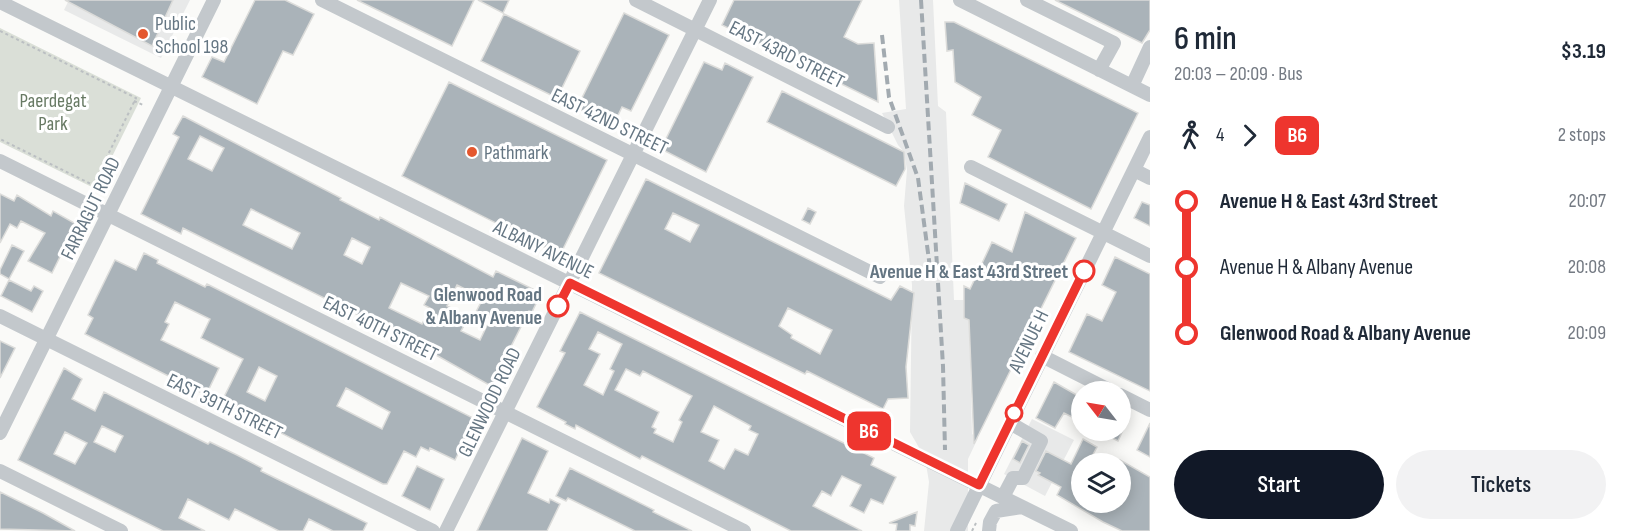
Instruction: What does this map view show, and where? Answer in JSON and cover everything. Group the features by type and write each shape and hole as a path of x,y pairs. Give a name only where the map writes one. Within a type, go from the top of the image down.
{"street":[{"name":"FARRAGUT ROAD","path":"0,433 214,0"},
{"name":"EAST 42ND STREET","path":"322,0 880,277"},
{"name":"EAST 43RD STREET","path":"636,0 888,127"},
{"name":"GLENWOOD ROAD","path":"446,531 710,0"},
{"path":"960,0 1150,95"},
{"path":"1027,0 1113,43 1099,70"},
{"name":"ALBANY AVENUE","path":"0,2 1071,531"},
{"path":"1132,86 1150,47"},
{"name":"AVENUE H","path":"957,531 1150,137"},
{"name":"EAST 40TH STREET","path":"0,162 744,531"},
{"path":"971,167 1150,256"},
{"path":"1134,170 1150,178"},
{"name":"EAST 39TH STREET","path":"0,316 434,531"},
{"path":"1042,356 1091,381"},
{"path":"1131,400 1150,410"},
{"path":"1003,497 1013,478 1023,478 1041,441 1010,423"},
{"path":"0,471 121,531"},
{"path":"989,531 990,522 996,511 1022,507"}],"path":[{"path":"0,31 136,98 93,185 0,139"},
{"path":"134,101 142,105"}],"shaded area":[{"name":"Public School 198","path":"69,0 190,0 161,58 64,10"},
{"path":"899,0 933,0 938,106 946,112 954,300 964,300 964,318 969,320 972,434 978,438 968,459 968,531 924,531 929,482 925,458 910,432 912,285 904,206 907,170 904,152 882,113 906,109"},
{"path":"1032,419 1073,441 1045,496 1004,474"}],"green space":[{"name":"Paerdegat Park","path":"0,28 141,98 96,189 0,142"}],"building":[{"path":"65,0 173,0 152,46"},
{"path":"255,0 285,0 314,14 293,55 283,51 257,104 202,77 212,57 224,62"},
{"path":"357,0 474,0 452,46"},
{"path":"478,0 509,0 503,13"},
{"path":"734,0 862,0 844,37 858,44 874,43 878,102 722,25"},
{"path":"1055,0 1150,0 1150,30 1142,43"},
{"path":"624,13 669,35 631,111 622,107 613,126 577,108"},
{"path":"504,14 580,51 557,98 481,61"},
{"path":"945,22 954,22 1138,113 1091,209 988,157 1001,130 972,115 981,97 955,82 953,50 947,51"},
{"path":"704,62 722,70 725,63 753,77 706,172 661,149"},
{"path":"449,82 607,160 560,255 402,176"},
{"path":"782,91 904,152 905,169 896,186 767,122"},
{"path":"183,116 341,198 340,200 379,220 380,217 493,277 496,271 541,293 532,312 529,311 491,386 413,342 183,228 181,234 141,214 179,137 173,134","holes":["200,136 224,148 212,171 188,159","251,209 300,233 292,249 243,225","352,238 370,247 362,264 344,255","401,283 429,296 424,305 430,308 422,324 389,308","457,285 483,298 476,312 490,319 480,340 461,331 469,317 447,306"]},
{"path":"646,179 891,300 900,286 914,293 906,367 908,398 888,399 883,409 807,371 805,374 599,273","holes":["673,213 699,225 690,242 665,229","788,308 832,330 820,354 791,338 792,335 779,326"]},
{"path":"965,183 1007,204 999,221 960,203"},
{"path":"0,194 14,201 17,195 51,216 53,211 76,224 52,273 28,261 45,233 21,221 17,228 10,224 0,243"},
{"path":"1142,202 1150,205 1150,226 1134,218"},
{"path":"808,208 816,212 810,224 802,220"},
{"path":"1025,212 1076,238 974,444 969,320 964,318 964,286 970,289 992,242 1012,252"},
{"path":"12,245 24,251 9,279 0,274 0,270"},
{"path":"144,253 158,260 157,263 205,287 207,284 475,419 455,460 430,448 429,451 421,447 416,457 404,451 387,484 383,484 221,403 243,359 201,338 210,319 175,302 165,322 169,324 161,340 219,368 206,395 85,334 93,318 88,315 115,260 136,270","holes":["259,367 277,376 265,401 247,392","346,388 390,412 382,429 337,406"]},
{"path":"1115,257 1150,274 1150,391 1069,352 1087,314 1102,321 1116,292 1102,285"},
{"path":"9,280 31,291 34,286 43,291 32,312 1,296"},
{"path":"580,312 874,458 871,465 896,477 883,504 871,499 864,513 850,506 861,485 842,476 831,496 822,491 813,506 862,531 791,531 642,456 640,459 576,425 575,429 537,407 565,353 560,351","holes":["598,332 622,344 610,369 614,371 603,395 584,385 600,354 589,349","626,369 640,376 643,371 692,396 679,420 682,422 673,442 654,433 656,429 652,427 659,412 615,390","714,406 751,426 749,430 758,434 748,455 735,449 724,469 709,461 719,440 701,432"]},
{"path":"0,341 15,348 0,378"},
{"path":"64,368 82,379 72,399 95,411 104,392 208,444 210,442 237,455 262,468 261,471 367,523 363,531 333,531 309,519 303,531 279,531 235,509 229,520 188,499 179,518 205,531 163,531 18,460","holes":["102,426 123,436 115,452 94,442","65,432 87,443 75,464 54,454"]},
{"path":"1054,382 1071,392 1071,416 1064,413 1055,428 1036,418"},
{"path":"1150,423 1150,457 1137,450"},
{"path":"522,438 548,451 528,493 549,503 550,499 560,504 547,531 477,531"},
{"path":"1022,441 1029,445 1020,463 1013,459"},
{"path":"1082,441 1097,447 1094,453 1076,453"},
{"path":"1046,451 1071,464 1071,503 1057,495 1061,487 1038,475 1040,473 1036,471"},
{"path":"417,466 444,479 430,510 402,496"},
{"path":"1131,466 1150,477 1150,531 1122,531 1088,513 1131,513"},
{"path":"570,468 692,531 635,531 568,498 566,501 556,496"},
{"path":"0,492 43,513 75,531 0,529"},
{"path":"917,512 915,526 910,525 910,531 896,531 897,524 889,523"}],"railway":[{"path":"921,0 943,366 945,450"},
{"path":"882,35 889,97 918,178 931,275"}],"bus line":[{"name":"B6","path":"558,306 570,283 979,485 1084,271"}],"place":[{"name":"Public School 198","path":"143,34"},
{"name":"Pathmark","path":"472,152"},
{"name":"Avenue H & East 43rd Street","path":"1084,271"},
{"name":"Glenwood Road & Albany Avenue","path":"558,306"}]}
